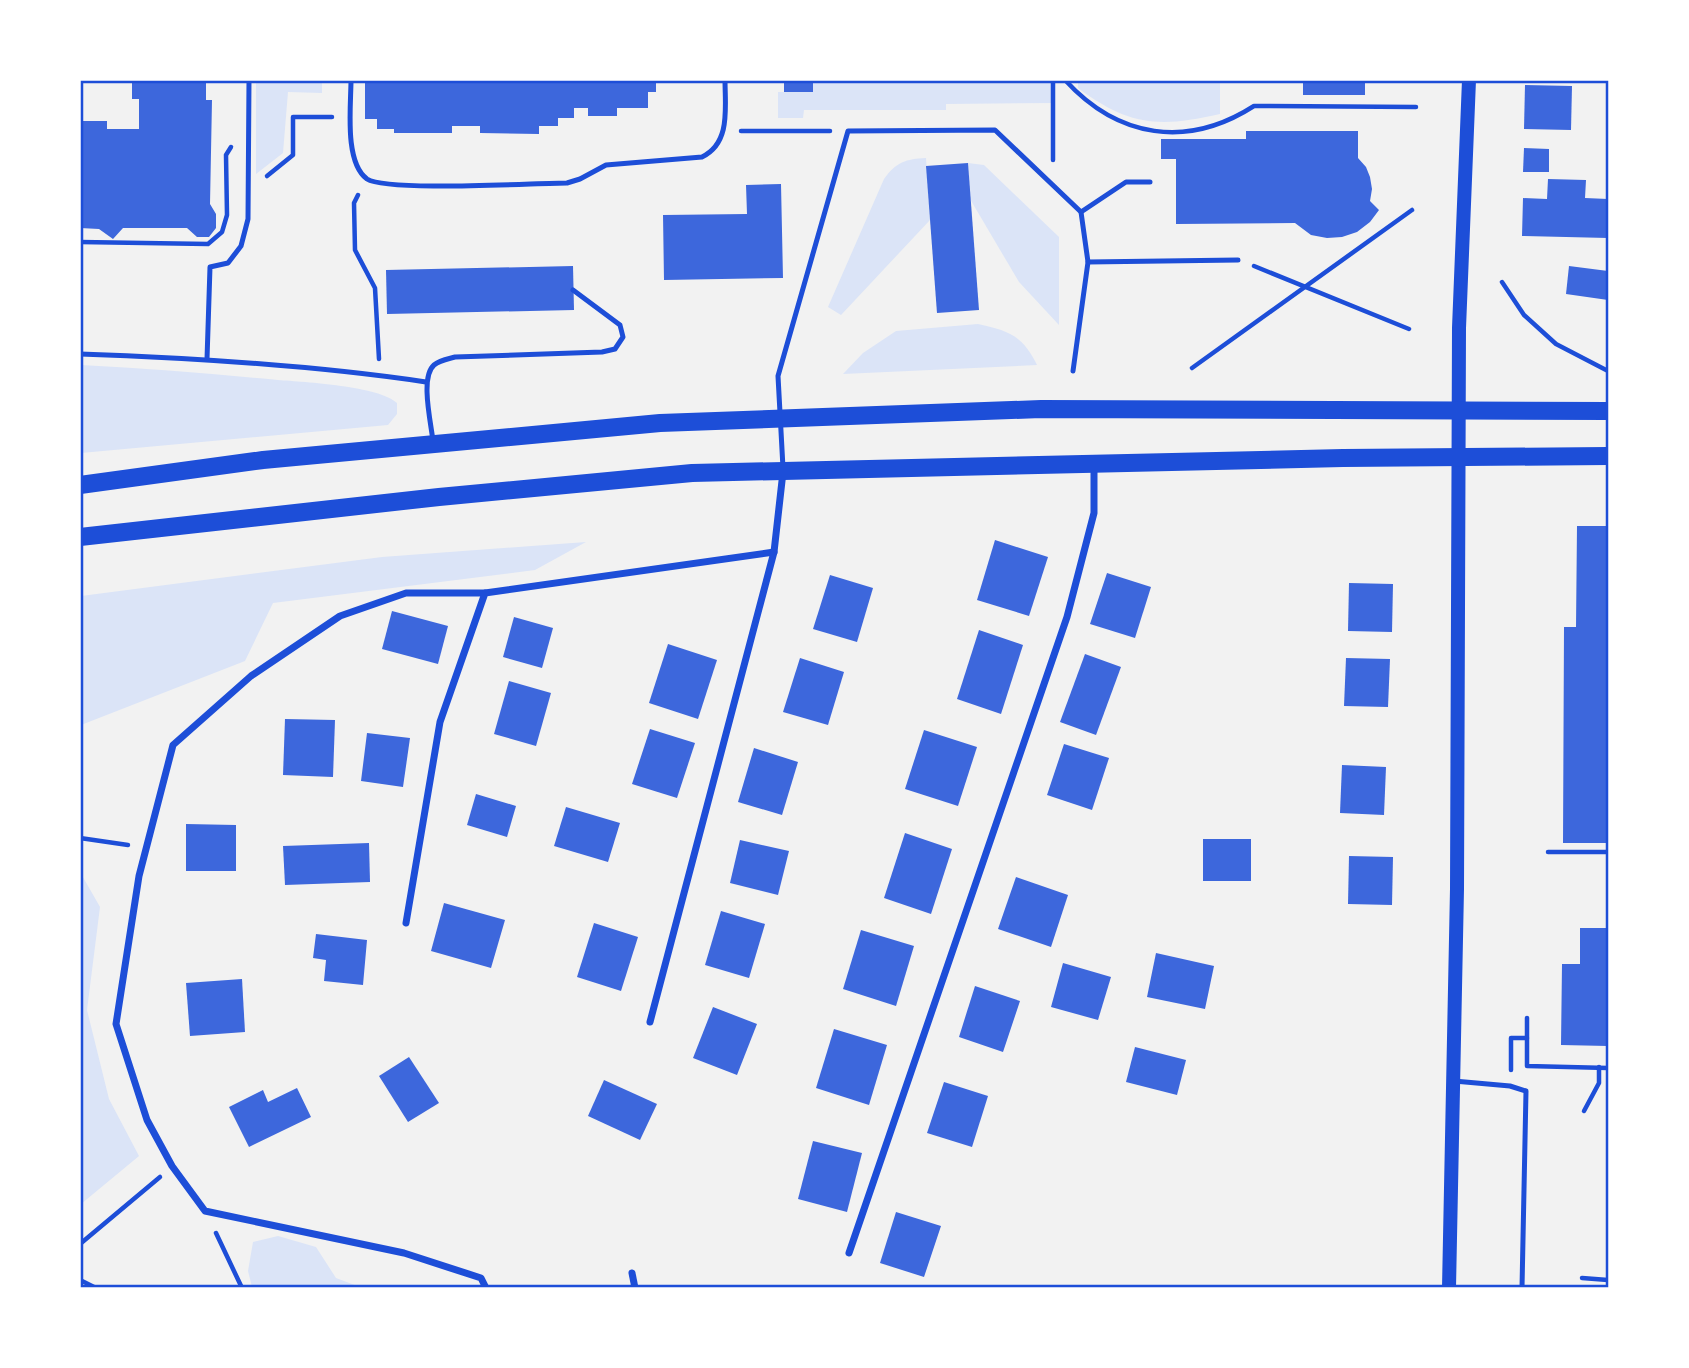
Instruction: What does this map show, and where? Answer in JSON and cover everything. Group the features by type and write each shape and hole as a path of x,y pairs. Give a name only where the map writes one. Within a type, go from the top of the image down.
{"main road":[{"path":"1449,1287 1460,456 1459,328 1469,80"},
{"path":"80,485 263,460 660,423 1041,409 1608,411"},
{"path":"80,537 691,473 1460,456 1608,456"}],"street":[{"path":"849,1254 1068,617 1094,513 1094,464"},
{"path":"650,1022 774,552 783,470"},
{"path":"486,1287 481,1279 404,1253 205,1210 172,1166 147,1121 116,1024 139,876 173,745 251,676 340,616 406,593 485,593 774,552"},
{"path":"406,923 440,722 485,593"},
{"path":"632,1273 635,1287"}],"lane":[{"path":"207,359 210,267 228,263 240,246 248,219 249,80"},
{"path":"351,80 351,150 358,167 367,179 399,186 567,183 606,165 702,157 713,152 723,131 725,80"},
{"path":"783,470 778,376 848,131 995,130 1081,212 1088,262 1073,371"},
{"path":"1081,212 1126,182 1150,182"},
{"path":"1088,262 1238,260"},
{"path":"433,444 426,382 432,366 443,360 455,357 602,352 615,349 623,337 620,325 573,290"},
{"path":"80,354 207,359 380,375 426,382"},
{"path":"1453,1081 1510,1086 1526,1091 1522,1287"}],"path":[{"path":"1053,80 1054,186"},
{"path":"1065,80 1079,96 1102,114 1139,130 1200,129 1235,118 1254,106 1416,107"},
{"path":"249,191 293,155 293,117 351,117"},
{"path":"80,242 208,244 222,232 227,215 226,155 249,120"},
{"path":"723,131 810,131"},
{"path":"367,179 354,203 355,250 374,288 380,375"},
{"path":"1192,368 1412,210"},
{"path":"1238,260 1409,329"},
{"path":"1502,282 1524,315 1556,344 1608,371"},
{"path":"80,838 146,848"},
{"path":"1548,852 1608,852"},
{"path":"1527,1018 1527,1066 1608,1068"},
{"path":"1510,1086 1511,1038 1527,1038"},
{"path":"1584,1111 1599,1083 1599,1067"},
{"path":"80,1244 172,1166"},
{"path":"205,1210 242,1287"},
{"path":"1582,1279 1608,1280"},
{"path":"80,1280 96,1287"}],"shaded area":[{"path":"813,80 1055,80 1055,103 946,104 946,110 804,110 803,118 778,118 778,92 812,92"},
{"path":"256,81 322,81 322,93 288,92 283,153 256,174"},
{"path":"1078,81 1220,81 1220,114 1162,122 1129,117 1096,101 1078,88"},
{"path":"926,158 930,220 841,315 828,307 884,179 902,162"},
{"path":"968,163 984,165 1059,237 1059,325 1019,282 970,199"},
{"path":"978,324 1014,336 1026,347 1037,365 843,374 863,353 896,331"},
{"path":"81,365 341,386 388,397 397,403 397,414 388,425 81,453"},
{"path":"586,542 535,570 273,603 245,661 81,725 81,596 382,557"},
{"path":"80,872 100,907 87,1010 109,1099 139,1156 81,1204"},
{"path":"278,1236 316,1247 336,1278 360,1287 252,1287 248,1271 253,1242"}],"building":[{"path":"132,80 206,80 206,100 212,100 210,204 216,214 216,228 209,237 197,237 187,228 123,228 113,239 99,229 80,228 80,121 107,121 107,129 139,129 139,99 132,99"},
{"path":"365,80 656,80 656,92 648,92 648,108 617,108 617,116 588,116 588,108 574,108 574,118 558,118 558,126 539,126 539,134 480,133 480,126 452,126 452,133 394,133 394,129 377,129 377,119 365,119"},
{"path":"784,80 813,80 813,92 784,92"},
{"path":"1303,80 1365,80 1365,95 1303,95"},
{"path":"1525,85 1572,86 1571,130 1524,129"},
{"path":"1246,131 1358,131 1358,158 1370,177 1370,201 1379,210 1370,222 1357,232 1342,237 1311,235 1295,223 1176,224 1176,159 1161,159 1161,139 1246,139"},
{"path":"1524,148 1549,149 1549,172 1523,172"},
{"path":"968,163 979,310 937,313 926,166"},
{"path":"1548,179 1586,180 1585,198 1608,199 1608,238 1522,236 1523,198 1547,199"},
{"path":"781,184 783,278 664,280 663,215 747,214 746,185"},
{"path":"573,266 574,310 387,314 386,270"},
{"path":"1569,266 1608,271 1608,300 1566,294"},
{"path":"1577,526 1608,526 1608,843 1563,843 1564,627 1576,627"},
{"path":"995,540 1048,557 1029,616 977,600"},
{"path":"1107,573 1151,587 1135,638 1090,624"},
{"path":"830,575 873,588 857,642 813,629"},
{"path":"1349,583 1393,584 1392,632 1348,631"},
{"path":"392,611 448,626 438,664 382,649"},
{"path":"514,617 553,628 542,668 503,657"},
{"path":"979,630 1023,645 1001,714 957,699"},
{"path":"668,644 717,660 698,719 649,703"},
{"path":"1085,654 1121,667 1096,735 1060,722"},
{"path":"800,658 844,672 828,725 783,712"},
{"path":"1346,658 1390,659 1388,707 1344,706"},
{"path":"509,681 551,693 536,746 494,734"},
{"path":"285,719 335,720 333,777 283,775"},
{"path":"650,729 695,743 677,798 632,784"},
{"path":"924,730 977,747 958,806 905,789"},
{"path":"367,733 410,738 403,787 361,781"},
{"path":"1064,744 1109,758 1092,810 1047,795"},
{"path":"754,748 798,762 782,815 738,802"},
{"path":"1342,765 1386,767 1384,815 1340,813"},
{"path":"476,794 516,806 507,837 467,825"},
{"path":"566,807 620,823 608,862 554,846"},
{"path":"186,824 236,825 236,871 186,871"},
{"path":"905,833 952,849 931,914 884,898"},
{"path":"1203,839 1251,839 1251,881 1203,881"},
{"path":"740,840 789,851 778,895 730,883"},
{"path":"369,843 370,882 285,885 283,846"},
{"path":"1349,856 1393,857 1392,905 1348,904"},
{"path":"1016,877 1068,895 1051,947 998,929"},
{"path":"444,903 505,920 491,968 431,951"},
{"path":"721,911 765,924 749,978 705,965"},
{"path":"594,923 638,937 621,991 577,977"},
{"path":"1580,928 1608,928 1608,1046 1561,1045 1562,964 1580,964"},
{"path":"861,930 914,946 896,1006 843,989"},
{"path":"316,934 367,940 363,985 324,981 326,960 313,958"},
{"path":"1156,953 1214,966 1205,1009 1147,997"},
{"path":"1063,963 1111,977 1098,1020 1051,1007"},
{"path":"242,979 245,1032 190,1036 186,983"},
{"path":"975,986 1020,1001 1003,1052 959,1037"},
{"path":"713,1007 757,1024 737,1075 693,1058"},
{"path":"834,1029 887,1045 869,1105 816,1088"},
{"path":"1135,1047 1186,1060 1177,1095 1126,1082"},
{"path":"409,1057 439,1103 408,1122 379,1076"},
{"path":"604,1080 657,1104 640,1140 588,1116"},
{"path":"944,1082 988,1096 972,1147 927,1133"},
{"path":"297,1088 311,1117 249,1147 229,1107 263,1090 268,1102"},
{"path":"813,1141 862,1153 847,1212 798,1199"},
{"path":"896,1212 941,1226 924,1277 880,1263"}]}
